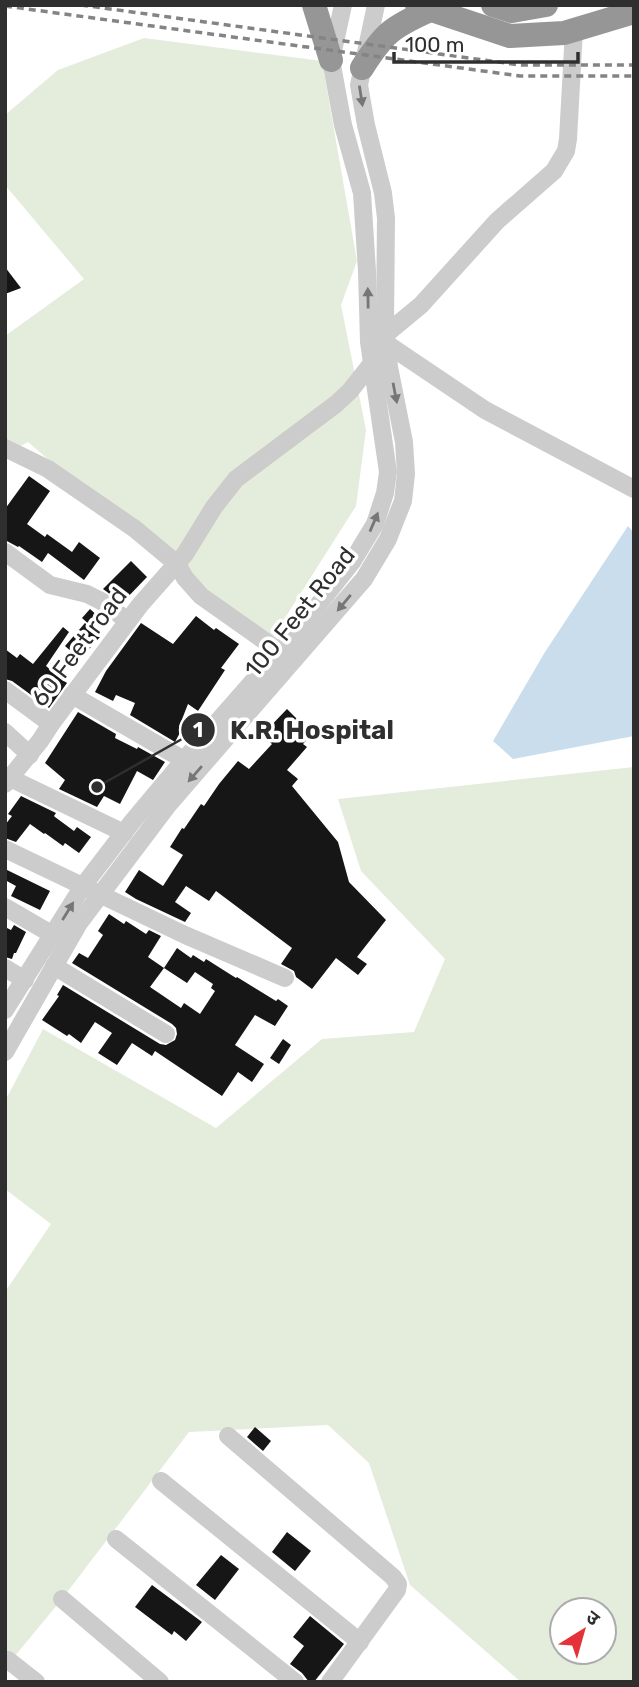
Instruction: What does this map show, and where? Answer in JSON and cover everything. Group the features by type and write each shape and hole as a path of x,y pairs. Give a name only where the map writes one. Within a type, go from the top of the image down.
{"highway":[{"path":"314,5 331,60"},
{"path":"493,5 512,11 545,5"},
{"path":"362,68 377,44 392,29 424,8 510,36 564,33 634,12"}],"street":[{"name":"100 Feet Road","path":"5,1052 79,923 168,805 364,579 388,539 402,501 406,474 404,442 381,349 368,271 362,193 343,125 331,60 343,5"},
{"name":"100 Feet Road","path":"5,1010 83,886 184,760 299,629 352,562 375,524 385,494 388,471 381,349 386,218 383,192 359,85 376,5"},
{"name":"60 Feet road","path":"8,781 128,621 193,543 214,507 236,479 350,391 381,349 497,221 545,180 561,161 568,139 574,30"},
{"path":"381,349 485,410 634,489"},
{"path":"5,448 48,469 135,529 201,596 279,651"},
{"path":"5,552 50,585 87,594 128,621"},
{"path":"5,690 51,724"},
{"path":"72,695 184,760"},
{"path":"5,733 30,755"},
{"path":"8,781 124,833"},
{"path":"5,849 285,978"},
{"path":"5,907 52,935"},
{"path":"54,966 166,1034"},
{"path":"5,968 25,980"},
{"path":"228,1436 397,1581 397,1590 330,1682"},
{"path":"161,1481 360,1642"},
{"path":"116,1539 295,1682"},
{"path":"62,1598 160,1682"},
{"path":"8,1660 36,1682"}],"green space":[{"path":"144,38 322,61 357,261 341,305 366,430 356,506 266,648 28,442 11,451 5,448 5,336 84,279 5,185 5,115 58,70"},
{"path":"634,767 634,1682 521,1682 410,1585 369,1463 328,1425 189,1432 62,1599 5,1668 5,1292 51,1224 5,1189 5,1101 43,1029 216,1128 322,1039 414,1032 445,959 361,871 338,799"}],"water":[{"path":"628,526 634,533 634,736 513,759 493,741 545,652"}],"building":[{"path":"5,267 21,288 5,294"},
{"path":"29,476 50,491 27,524 72,552 79,542 100,558 84,580 48,553 42,562 5,540 5,509"},
{"path":"131,561 147,577 122,603 103,589"},
{"path":"90,609 100,618 92,627 82,618"},
{"path":"196,616 239,644 221,668 225,670 198,711 188,704 179,727 182,729 175,742 130,715 135,703 116,695 113,701 95,692 106,671 141,623 173,644"},
{"path":"85,623 100,637 80,659 65,646"},
{"path":"63,627 69,632 46,666 67,683 49,708 12,681 5,679 5,649 17,658 20,654 33,664"},
{"path":"287,709 312,734 303,744 307,747 287,770 298,779 292,786 338,842 349,882 386,920 357,957 367,964 358,975 336,958 312,989 296,977 294,971 281,964 292,948 216,891 209,901 186,886 175,902 191,913 185,922 125,892 139,870 163,886 183,855 170,847 182,828 184,829 201,804 204,806 238,761 249,769 272,744 262,735"},
{"path":"78,712 116,734 115,738 165,762 153,780 137,771 120,804 104,796 97,807 59,789 65,780 45,763"},
{"path":"21,796 56,813 54,816 74,831 77,827 91,837 79,853 65,843 63,846 30,824 16,842 5,838 5,825 12,816 8,814"},
{"path":"5,869 50,891 40,910 11,896 16,886 5,880"},
{"path":"109,914 146,934 149,930 161,936 148,957 164,968 177,948 191,958 193,955 204,962 206,959 288,1006 275,1026 255,1015 235,1045 264,1064 252,1082 238,1072 222,1096 155,1051 152,1056 132,1043 117,1065 98,1053 112,1033 95,1022 81,1043 42,1020 59,996 57,995 63,985 160,1044 166,1045 175,1040 176,1028 172,1024 72,963 79,953 88,958 103,935 98,931","holes":["164,968 187,983 195,972 213,984 211,988 215,991 200,1014 184,1003 181,1008 150,987"]},
{"path":"14,925 26,932 12,959 5,957 5,927 11,930"},
{"path":"283,1039 291,1045 279,1064 270,1058"},
{"path":"255,1427 271,1441 263,1451 247,1437"},
{"path":"287,1532 311,1551 295,1571 272,1552"},
{"path":"221,1555 239,1569 215,1600 196,1585"},
{"path":"152,1585 202,1622 186,1641 174,1631 172,1635 135,1607"},
{"path":"310,1616 344,1644 314,1682 309,1682 290,1664 304,1646 293,1637"}],"railway":[{"path":"81,5 520,65 634,65"},
{"path":"5,6 520,76 634,76"}],"place":[{"name":"K.R. Hospital","path":"97,787"}]}
